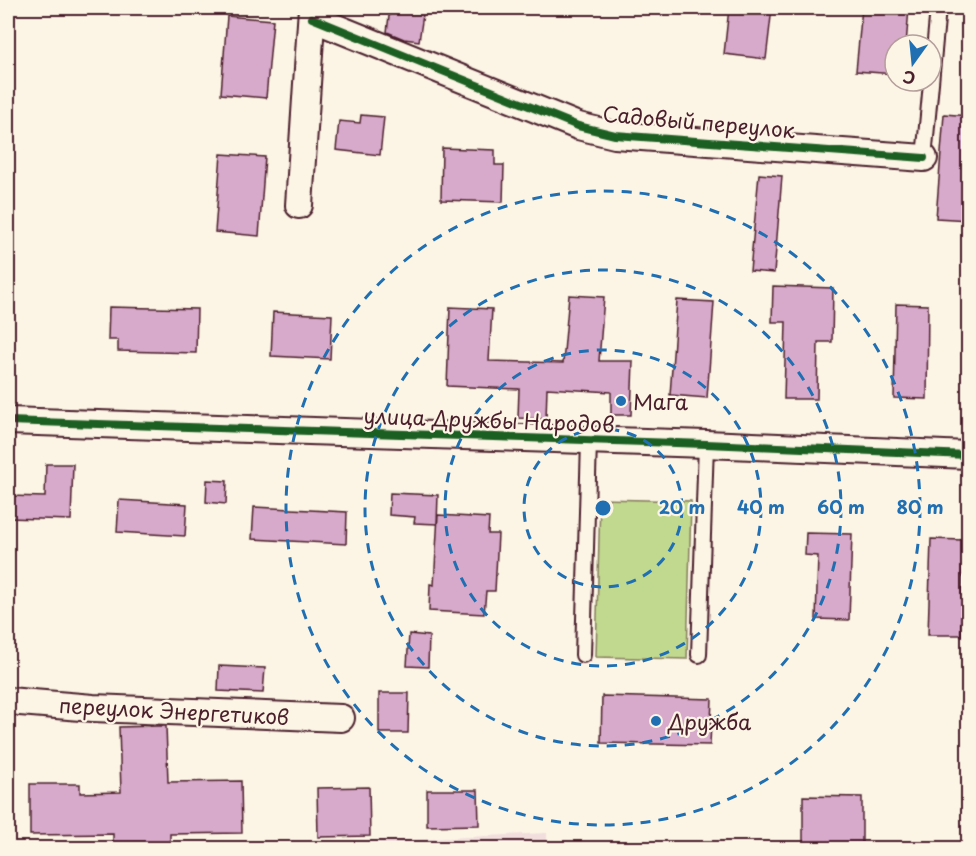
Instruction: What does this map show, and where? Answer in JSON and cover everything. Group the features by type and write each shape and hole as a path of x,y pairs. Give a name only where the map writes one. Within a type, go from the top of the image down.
{"street":[{"name":"Садовый переулок","path":"312,13 578,126 615,135 924,158"},
{"path":"299,205 312,13"},
{"name":"улица Дружбы Народов","path":"8,421 969,455"},
{"name":"переулок Энергетиков","path":"8,701 93,708 340,718"}],"lane":[{"path":"924,158 938,8"},
{"path":"583,655 589,441"},
{"path":"699,655 706,444"}],"shaded area":[{"path":"547,833 547,848 255,848"}],"green space":[{"path":"600,499 691,501 687,659 596,657"}],"building":[{"path":"390,8 424,8 419,41 404,39 387,32"},
{"path":"729,8 772,8 766,59 724,54"},
{"path":"862,8 909,8 907,33 883,33 883,73 856,71"},
{"path":"227,16 273,20 266,98 221,94"},
{"path":"944,114 969,116 969,220 936,218"},
{"path":"361,115 384,117 380,155 336,150 339,121 360,123"},
{"path":"442,148 495,150 495,165 504,165 503,202 441,200"},
{"path":"221,154 265,157 259,236 215,232"},
{"path":"759,174 782,176 774,273 750,271"},
{"path":"773,286 833,288 832,342 818,342 817,399 784,399 786,322 772,322"},
{"path":"569,295 604,297 599,361 633,361 631,415 611,415 611,392 547,388 546,419 518,418 519,389 447,386 450,307 492,309 489,361 563,363"},
{"path":"677,300 714,302 707,398 670,395"},
{"path":"896,304 928,305 927,399 894,398"},
{"path":"109,307 197,309 196,353 118,351 118,340 108,340"},
{"path":"273,312 332,315 330,359 271,356"},
{"path":"46,464 73,464 71,520 8,518 8,496 45,497"},
{"path":"207,480 227,481 226,504 206,502"},
{"path":"390,493 438,495 437,524 414,523 415,517 389,515"},
{"path":"119,500 187,504 185,536 117,532"},
{"path":"254,507 347,512 346,544 252,539"},
{"path":"438,515 489,518 488,534 498,534 495,591 486,591 484,614 429,611 430,584 434,585"},
{"path":"806,533 852,534 849,620 816,619 818,556 805,555"},
{"path":"931,539 963,540 961,635 928,635"},
{"path":"409,634 429,636 428,667 407,666"},
{"path":"219,666 265,668 263,693 218,691"},
{"path":"379,693 409,693 408,733 379,733"},
{"name":"Дружба","path":"602,696 712,699 710,745 601,743"},
{"path":"166,726 168,782 241,781 242,833 170,834 170,847 143,848 143,842 113,843 113,834 30,835 30,784 80,784 80,793 121,792 119,727"},
{"path":"369,787 370,836 318,837 317,788"},
{"path":"427,790 478,790 479,825 427,826"},
{"path":"803,796 862,797 862,849 803,849"}],"cycle path":[{"path":"312,18 578,126 615,135 924,158"},
{"path":"8,421 968,455"}],"place":[{"name":"Мага","path":"621,401"},
{"name":"Дружба","path":"656,721"}]}
